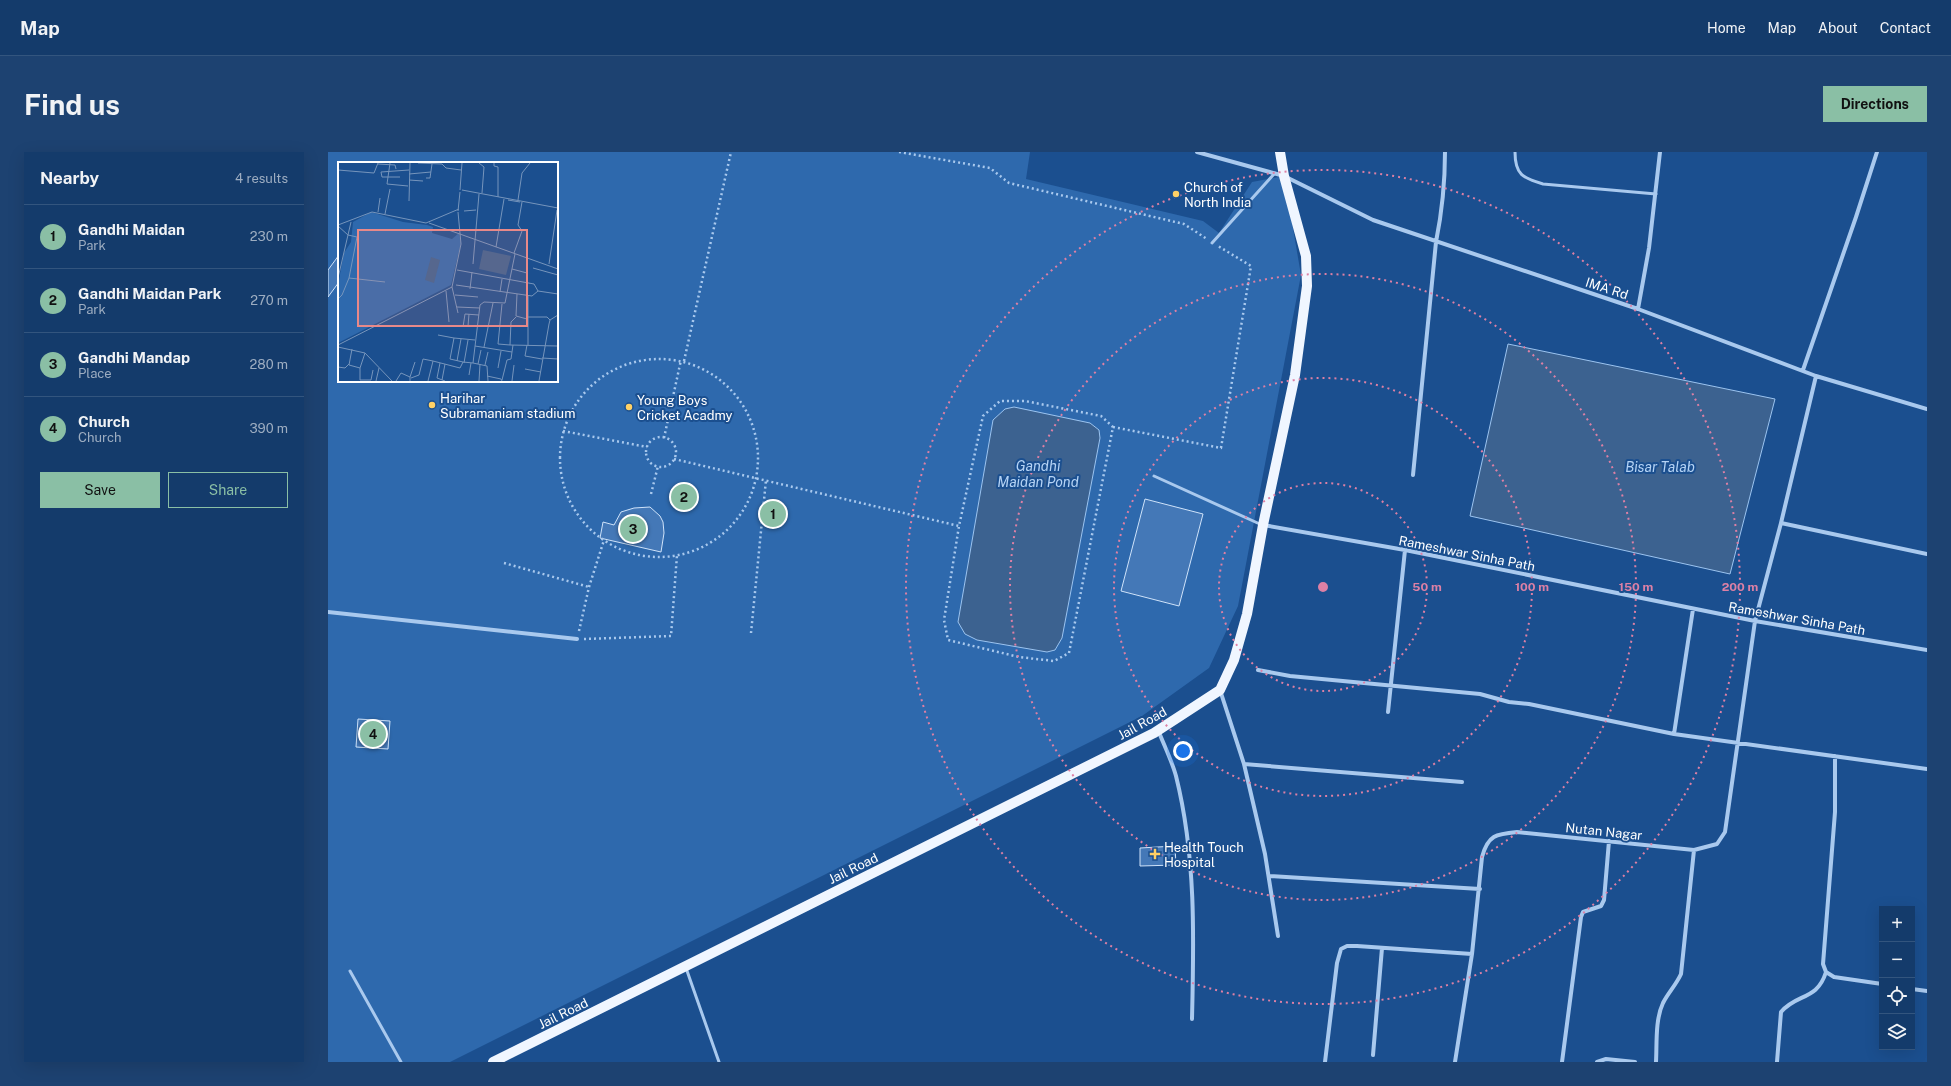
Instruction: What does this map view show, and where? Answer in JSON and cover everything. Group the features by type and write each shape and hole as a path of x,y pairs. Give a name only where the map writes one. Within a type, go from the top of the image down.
{"main road":[{"path":"1220,690 1234,660 1247,614 1263,525 1295,375 1307,286 1306,256 1279,175 1280,152"},
{"name":"Jail Road","path":"494,1062 1158,730 1220,690"}],"street":[{"name":"IMA Rd","path":"1197,152 1279,175 1373,220 1638,309 1816,376 1927,409"},
{"path":"1413,475 1436,242 1442,215 1445,152"},
{"path":"1638,309 1649,248 1660,152"},
{"path":"1803,370 1859,210 1877,152"},
{"name":"Nutan Nagar","path":"1455,1062 1472,954 1480,889 1482,857 1485,845 1492,837 1502,833 1517,832 1694,850 1716,844 1725,832 1755,621 1781,523 1816,376"},
{"path":"1781,523 1927,554"},
{"name":"Rameshwar Sinha Path","path":"1263,525 1405,550 1693,610 1927,650"},
{"path":"1388,712 1405,550"},
{"path":"1674,734 1693,610"},
{"path":"328,612 577,639"},
{"path":"1258,670 1290,676 1480,694 1509,702 1530,704 1674,734 1927,769"},
{"path":"1220,690 1244,764 1265,854 1278,936"},
{"path":"1158,730 1176,775 1192,875 1194,936 1192,1019"},
{"path":"1777,1062 1782,1012 1786,1007 1817,990 1823,983 1826,972 1823,964 1823,951 1835,812 1835,756"},
{"path":"1244,764 1462,782"},
{"path":"1562,1062 1581,917 1583,912 1601,906 1604,900 1609,841"},
{"path":"1656,1062 1659,1016 1663,1004 1676,985 1681,974 1694,850"},
{"path":"1269,876 1480,889"},
{"path":"1325,1062 1336,963 1341,949 1352,946 1472,954"},
{"path":"1373,1055 1382,948"},
{"path":"1826,972 1834,976 1879,984"},
{"path":"1915,989 1927,991"},
{"path":"1597,1062 1606,1060 1634,1062"}],"lane":[{"path":"1515,152 1517,170 1526,178 1543,184 1656,194"},
{"path":"1212,243 1279,175"},
{"path":"1154,476 1263,525"},
{"path":"685,966 719,1062"},
{"path":"350,971 401,1062"}],"path":[{"path":"684,361 731,152"},
{"path":"899,152 990,168 1009,183 1184,224 1212,243 1251,266 1220,448 1113,426 1100,416 1025,401 1000,401 983,416 960,526 944,620 948,640 1019,657 1054,661 1069,653 1113,426"},
{"path":"650,358 681,360 708,370 728,385 745,405 755,428 759,453 757,478 751,497 745,508 729,529 714,541 696,550 677,555 652,557 627,552 604,540 588,527 575,511 565,492 560,472 559,451 563,431 575,403 595,381 621,365 650,358"},
{"path":"664,438 681,360"},
{"path":"563,431 647,447"},
{"path":"656,438 664,438 672,442 676,450 674,459 667,465 658,466 653,464 647,457 647,447 656,438"},
{"path":"674,459 960,526"},
{"path":"651,494 658,466"},
{"path":"751,633 766,480"},
{"path":"604,540 589,587 577,639 670,636 677,555"},
{"path":"504,563 589,587"}],"shaded area":[{"path":"328,152 1030,152 1026,179 1203,221 1219,233 1252,182 1284,176 1301,275 1238,606 1209,668 1142,716 450,1062 328,1062"}],"water":[{"name":"Bisar Talab","path":"1508,344 1775,399 1730,574 1470,516"},
{"name":"Gandhi Maidan Pond","path":"1014,407 1090,423 1099,430 1100,438 1062,638 1055,650 1047,652 977,640 965,634 958,622 993,420 1005,409"}],"building":[{"path":"338,256 338,283 328,297 328,270"},
{"path":"1145,499 1203,514 1179,606 1121,591"},
{"path":"650,507 660,516 663,522 664,533 661,552 600,538 603,522 614,525 621,512 634,508"},
{"path":"358,719 390,721 388,749 356,747"},
{"path":"1175,846 1176,865 1140,866 1140,848"}],"place":[{"name":"Church of North India","path":"1176,194"},
{"name":"Harihar Subramaniam stadium","path":"432,405"},
{"name":"Young Boys Cricket Acadmy","path":"629,407"},
{"name":"Gandhi Maidan Park","path":"684,497"},
{"name":"Gandhi Maidan","path":"773,514"},
{"name":"Gandhi Mandap","path":"633,529"},
{"name":"Church","path":"373,734"},
{"name":"Health Touch Hospital","path":"1155,854"}]}
